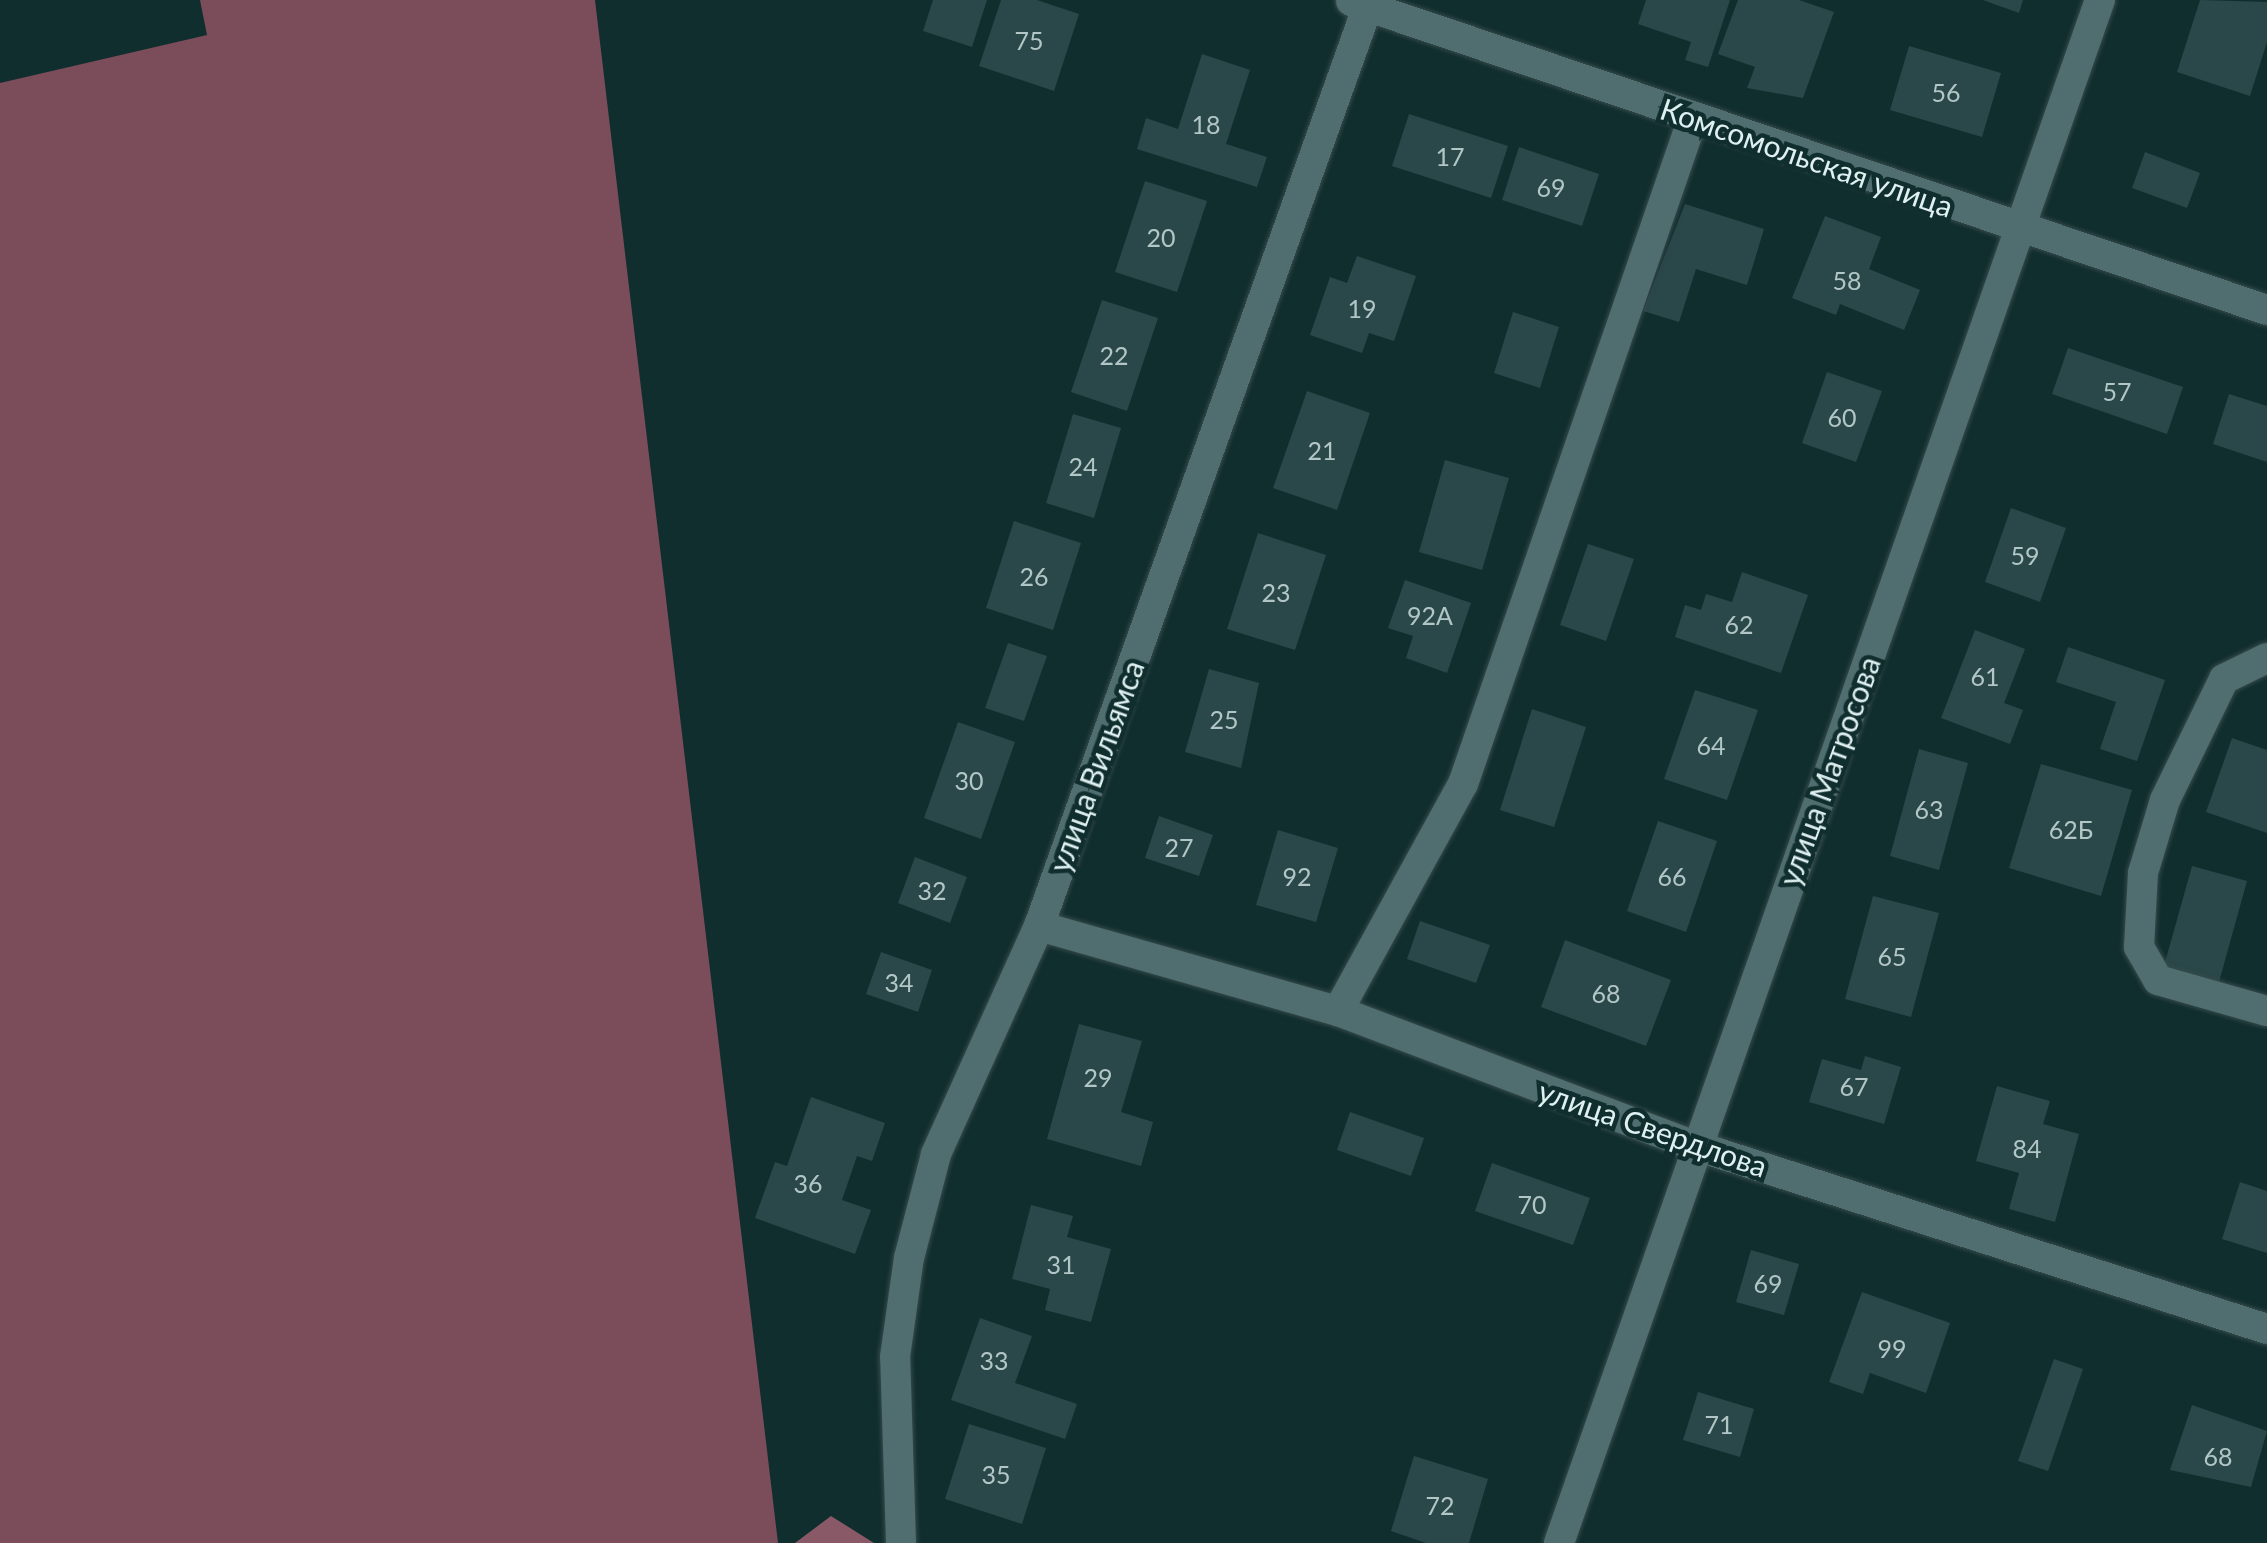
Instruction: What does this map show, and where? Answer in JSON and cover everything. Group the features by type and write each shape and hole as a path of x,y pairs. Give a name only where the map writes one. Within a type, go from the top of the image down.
{"street":[{"name":"улица Матросова","path":"1559,1543 2100,0"},
{"name":"Комсомольская улица","path":"1362,2 2021,230 2267,310"},
{"name":"улица Вильямса","path":"901,1543 895,1358 909,1258 936,1154 1040,926 1362,2"},
{"path":"1338,1012 1462,784 1693,118"},
{"path":"2267,658 2224,680 2165,800 2143,872 2139,946 2158,980 2267,1011"},
{"name":"улица Свердлова","path":"1040,926 1338,1012 1696,1146 2267,1329"}],"shaded area":[{"path":"200,0 595,0 778,1543 0,1543 0,83 207,35"},
{"path":"831,1516 874,1543 795,1543"}],"building":[{"path":"933,0 987,0 972,47 923,31"},
{"path":"1001,0 1037,0 1079,14 1054,91 979,66"},
{"path":"1646,0 1730,0 1708,67 1685,60 1691,42 1638,24"},
{"path":"1738,0 1799,0 1834,12 1803,98 1747,88 1755,67 1718,54"},
{"path":"1983,0 2023,0 2019,13"},
{"path":"2200,0 2267,2 2267,42 2250,96 2177,72"},
{"path":"1909,46 2001,73 1982,137 1890,110"},
{"path":"1202,54 1250,70 1226,144 1267,157 1257,187 1137,149 1146,118 1178,129"},
{"path":"1409,114 1508,146 1491,198 1392,166"},
{"path":"1519,147 1599,174 1582,226 1502,200"},
{"path":"2145,152 2200,173 2187,208 2132,188"},
{"path":"1145,181 1207,201 1177,292 1115,272"},
{"path":"1685,204 1764,229 1747,285 1696,269 1679,322 1643,311"},
{"path":"1825,216 1881,237 1869,269 1920,290 1904,330 1840,304 1836,315 1792,298"},
{"path":"1357,256 1416,276 1394,341 1369,333 1362,353 1310,335 1330,277 1347,283"},
{"path":"1102,300 1158,318 1127,411 1071,392"},
{"path":"1513,312 1559,327 1540,388 1494,373"},
{"path":"2068,348 2183,387 2167,434 2052,394"},
{"path":"1827,372 1882,391 1856,462 1802,443"},
{"path":"1307,391 1370,413 1337,510 1273,488"},
{"path":"2229,394 2267,406 2267,462 2213,444"},
{"path":"1073,414 1121,428 1094,518 1046,503"},
{"path":"1445,460 1509,478 1482,570 1419,552"},
{"path":"2011,508 2066,528 2040,602 1985,582"},
{"path":"1014,521 1081,543 1053,630 986,608"},
{"path":"1258,533 1326,555 1295,650 1227,629"},
{"path":"1588,544 1634,559 1606,641 1560,625"},
{"path":"1742,572 1808,595 1781,673 1675,637 1685,605 1701,610 1706,594 1732,602"},
{"path":"1405,580 1471,603 1447,673 1406,658 1413,636 1388,628"},
{"path":"1975,630 2025,649 2004,703 2023,710 2010,744 1941,718"},
{"path":"1008,643 1047,656 1024,721 985,708"},
{"path":"2068,647 2165,680 2137,761 2100,749 2116,702 2056,682"},
{"path":"1209,669 1259,683 1241,768 1185,752"},
{"path":"1695,690 1758,710 1727,800 1664,779"},
{"path":"1532,709 1586,727 1554,827 1500,810"},
{"path":"958,722 1015,742 981,839 924,818"},
{"path":"2232,738 2267,750 2267,833 2206,812"},
{"path":"1919,749 1968,763 1939,870 1890,856"},
{"path":"2041,764 2132,790 2101,896 2009,868"},
{"path":"1159,816 1213,835 1199,876 1145,858"},
{"path":"1658,821 1717,841 1686,932 1627,911"},
{"path":"1278,830 1338,848 1316,922 1256,905"},
{"path":"915,857 967,877 950,923 898,903"},
{"path":"2192,866 2247,881 2219,982 2164,966"},
{"path":"1873,896 1939,913 1911,1017 1845,999"},
{"path":"1420,921 1490,945 1476,983 1407,959"},
{"path":"1565,940 1671,980 1646,1046 1541,1007"},
{"path":"881,952 932,970 918,1012 866,994"},
{"path":"1079,1024 1142,1041 1121,1112 1153,1122 1141,1166 1047,1139"},
{"path":"1865,1056 1901,1067 1884,1124 1809,1102 1822,1059 1861,1070"},
{"path":"1997,1086 2050,1101 2043,1124 2079,1134 2055,1222 2009,1209 2019,1173 1976,1161"},
{"path":"811,1097 885,1123 872,1161 857,1156 842,1200 871,1210 855,1254 755,1218 775,1162 787,1166"},
{"path":"1350,1112 1424,1138 1411,1176 1337,1150"},
{"path":"1492,1163 1590,1198 1573,1245 1475,1211"},
{"path":"2240,1182 2267,1191 2267,1253 2222,1239"},
{"path":"1031,1205 1073,1216 1067,1237 1111,1249 1091,1322 1045,1310 1050,1289 1012,1279"},
{"path":"1751,1250 1799,1264 1784,1315 1736,1302"},
{"path":"1862,1292 1950,1323 1926,1393 1870,1373 1863,1394 1829,1382"},
{"path":"980,1318 1032,1336 1015,1383 1077,1404 1065,1439 951,1400"},
{"path":"2054,1359 2083,1369 2048,1471 2018,1461"},
{"path":"1698,1392 1754,1409 1740,1457 1683,1440"},
{"path":"2192,1405 2267,1431 2251,1487 2170,1470"},
{"path":"969,1424 1046,1448 1022,1524 945,1499"},
{"path":"1414,1456 1488,1479 1469,1543 1426,1543 1391,1531"}]}
